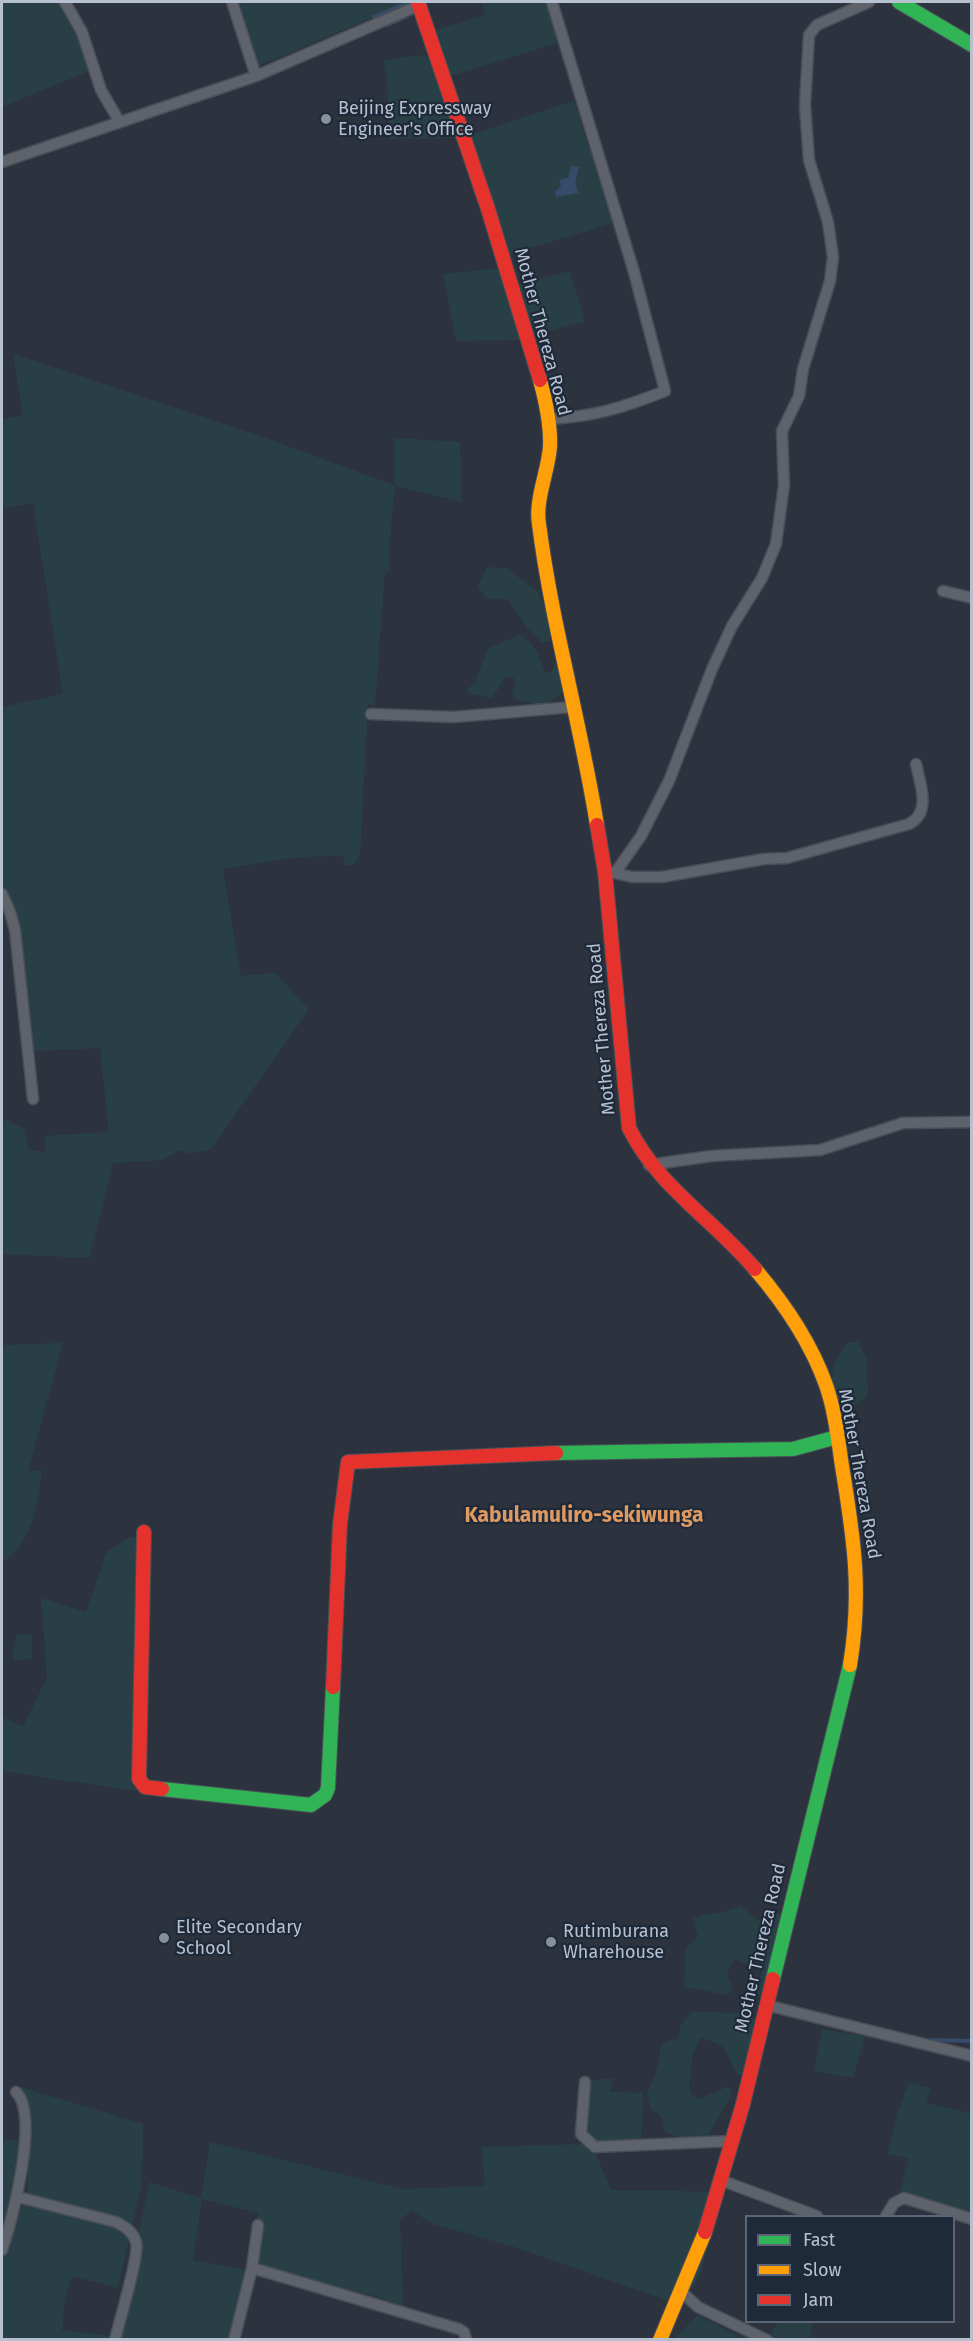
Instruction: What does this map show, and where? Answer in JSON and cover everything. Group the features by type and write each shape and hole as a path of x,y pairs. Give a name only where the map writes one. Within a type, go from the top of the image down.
{"street":[{"path":"65,2 82,32 101,90 119,121"},
{"path":"232,2 256,76"},
{"path":"549,419 584,418 630,405 665,391 634,272 552,2"},
{"path":"610,873 641,836 664,790 712,669 732,626 762,578 776,544 784,500 782,431 799,396 803,369 828,290 833,257 828,222 809,160 805,105 809,36 817,25 869,2"},
{"path":"899,2 972,45"},
{"path":"2,162 256,76 419,3"},
{"name":"Mother Thereza Road","path":"419,3 485,198 549,419 548,468 538,520 572,707 589,773 610,873 626,1111 635,1142 649,1166 676,1196 735,1246 779,1301 823,1378 837,1437 856,1550 857,1590 852,1649 723,2181 683,2293 660,2340"},
{"path":"944,591 972,598"},
{"path":"371,714 454,717 572,707"},
{"path":"610,873 648,878 764,859 787,858 909,824 916,820 923,807 916,764"},
{"path":"2,894 15,930 33,1099"},
{"path":"649,1166 711,1156 820,1150 903,1123 972,1122"},
{"path":"144,1532 139,1779 145,1787 237,1799 311,1805 325,1795 328,1788 340,1524 348,1462 552,1453 673,1453 793,1449 837,1437"},
{"path":"766,2006 972,2055"},
{"path":"585,2082 581,2134 595,2147 732,2141"},
{"path":"2,2250 18,2197 26,2115 21,2097 16,2092"},
{"path":"723,2181 812,2215"},
{"path":"18,2197 116,2222 133,2235 137,2251 115,2340"},
{"path":"887,2215 894,2203 904,2198 972,2219"},
{"path":"234,2340 252,2268 258,2225"},
{"path":"252,2268 459,2329 464,2332 466,2340"},
{"path":"683,2293 698,2307 767,2340"}],"green space":[{"path":"2,2 60,2 76,32 89,71 2,107"},
{"path":"237,2 408,2 256,67"},
{"path":"482,2 546,2 558,43 450,76 436,30 485,15"},
{"path":"417,55 429,58 459,138 389,139 387,78 383,61"},
{"path":"574,101 613,223 507,255 467,136"},
{"path":"501,268 522,340 456,341 443,274"},
{"path":"570,271 585,321 530,336 515,285"},
{"path":"13,354 271,440 394,485 394,438 460,442 462,502 395,486 389,549 390,571 385,571 375,705 368,704 360,855 354,865 346,865 342,856 298,857 223,869 241,976 275,973 309,1009 211,1149 189,1154 180,1150 162,1160 113,1163 89,1258 2,1254 2,1121 8,1120 25,1130 28,1149 46,1153 44,1136 109,1132 100,1048 33,1051 15,909 2,888 2,707 63,694 33,503 2,508 2,419 23,415"},
{"path":"487,567 506,568 537,591 550,620 550,641 541,642 526,626 508,599 487,599 478,586"},
{"path":"520,635 536,650 544,672 551,673 560,655 563,692 545,706 514,699 512,694 516,683 513,677 505,678 492,698 470,694 467,689 475,683 488,648"},
{"path":"848,1342 858,1342 867,1360 868,1394 861,1402 845,1411 838,1409 832,1374 841,1351"},
{"path":"63,1343 28,1471 42,1470 36,1509 21,1545 2,1562 2,1345"},
{"path":"131,1537 136,1538 133,1761 137,1791 2,1771 2,1717 23,1727 47,1677 41,1598 86,1612 107,1551"},
{"path":"17,1634 32,1635 32,1658 16,1661 12,1656"},
{"path":"740,1906 759,1920 782,1912 764,1997 758,1994 756,1988 763,1970 734,1959 727,1974 733,1989 728,1995 684,1987 686,1948 698,1936 693,1919"},
{"path":"692,2012 742,2013 755,2019 759,2043 745,2075 737,2074 723,2046 701,2037 692,2057 689,2092 699,2099 729,2086 732,2095 707,2137 694,2142 665,2132 661,2116 651,2110 647,2094 658,2067 661,2044 678,2038 681,2025"},
{"path":"822,2029 865,2036 853,2078 814,2071"},
{"path":"614,2078 610,2092 643,2093 641,2144 593,2141 582,2132 584,2081"},
{"path":"909,2083 931,2088 926,2103 971,2113 971,2214 899,2196 909,2158 887,2154 897,2114"},
{"path":"20,2087 143,2124 142,2183 118,2288 72,2276 65,2298 62,2330 111,2336 111,2339 2,2340 2,2252 28,2193 29,2106"},
{"path":"2,2139 19,2141 21,2168 2,2233"},
{"path":"210,2142 402,2189 485,2186 481,2147 582,2144 594,2150 611,2190 723,2192 700,2274 683,2306 515,2247 433,2224 412,2211 400,2219 403,2307 376,2296 260,2268 258,2213 202,2199 193,2260 249,2270 229,2339 118,2340 149,2182 201,2198"},
{"path":"697,2315 738,2336 736,2339 675,2339"},
{"path":"777,2323 813,2323 809,2339 769,2338"}],"water":[{"path":"571,166 579,167 575,184 579,193 556,197 555,192 561,186 559,180 568,178"}],"waterway":[{"path":"374,17 410,2"},
{"path":"387,25 406,17"},
{"path":"931,2040 972,2041"}],"traffic: fast":[{"path":"899,2 972,45"},
{"path":"556,1453 793,1449 837,1437"},
{"path":"773,1979 850,1665"},
{"path":"162,1789 311,1805 325,1795 328,1788 333,1687"}],"traffic: slow":[{"path":"540,380 548,413 550,447 540,496 539,524 551,600 597,825"},
{"path":"755,1269 805,1339 820,1369 832,1405 850,1518 855,1566 854,1638 850,1665"},
{"path":"660,2340 705,2232"}],"traffic: jam":[{"path":"418,2 488,209 540,380"},
{"path":"597,825 605,872 629,1128 641,1149 671,1186 755,1269"},
{"path":"333,1687 340,1524 348,1462 556,1453"},
{"path":"144,1532 139,1779 145,1787 162,1789"},
{"path":"705,2232 743,2104 773,1979"}],"place":[{"name":"Beijing Expressway Engineer's Office","path":"326,119"},
{"name":"Elite Secondary School","path":"164,1938"},
{"name":"Rutimburana Wharehouse","path":"551,1942"}],"district":[{"name":"Kabulamuliro-sekiwunga","path":"584,1516"}]}
